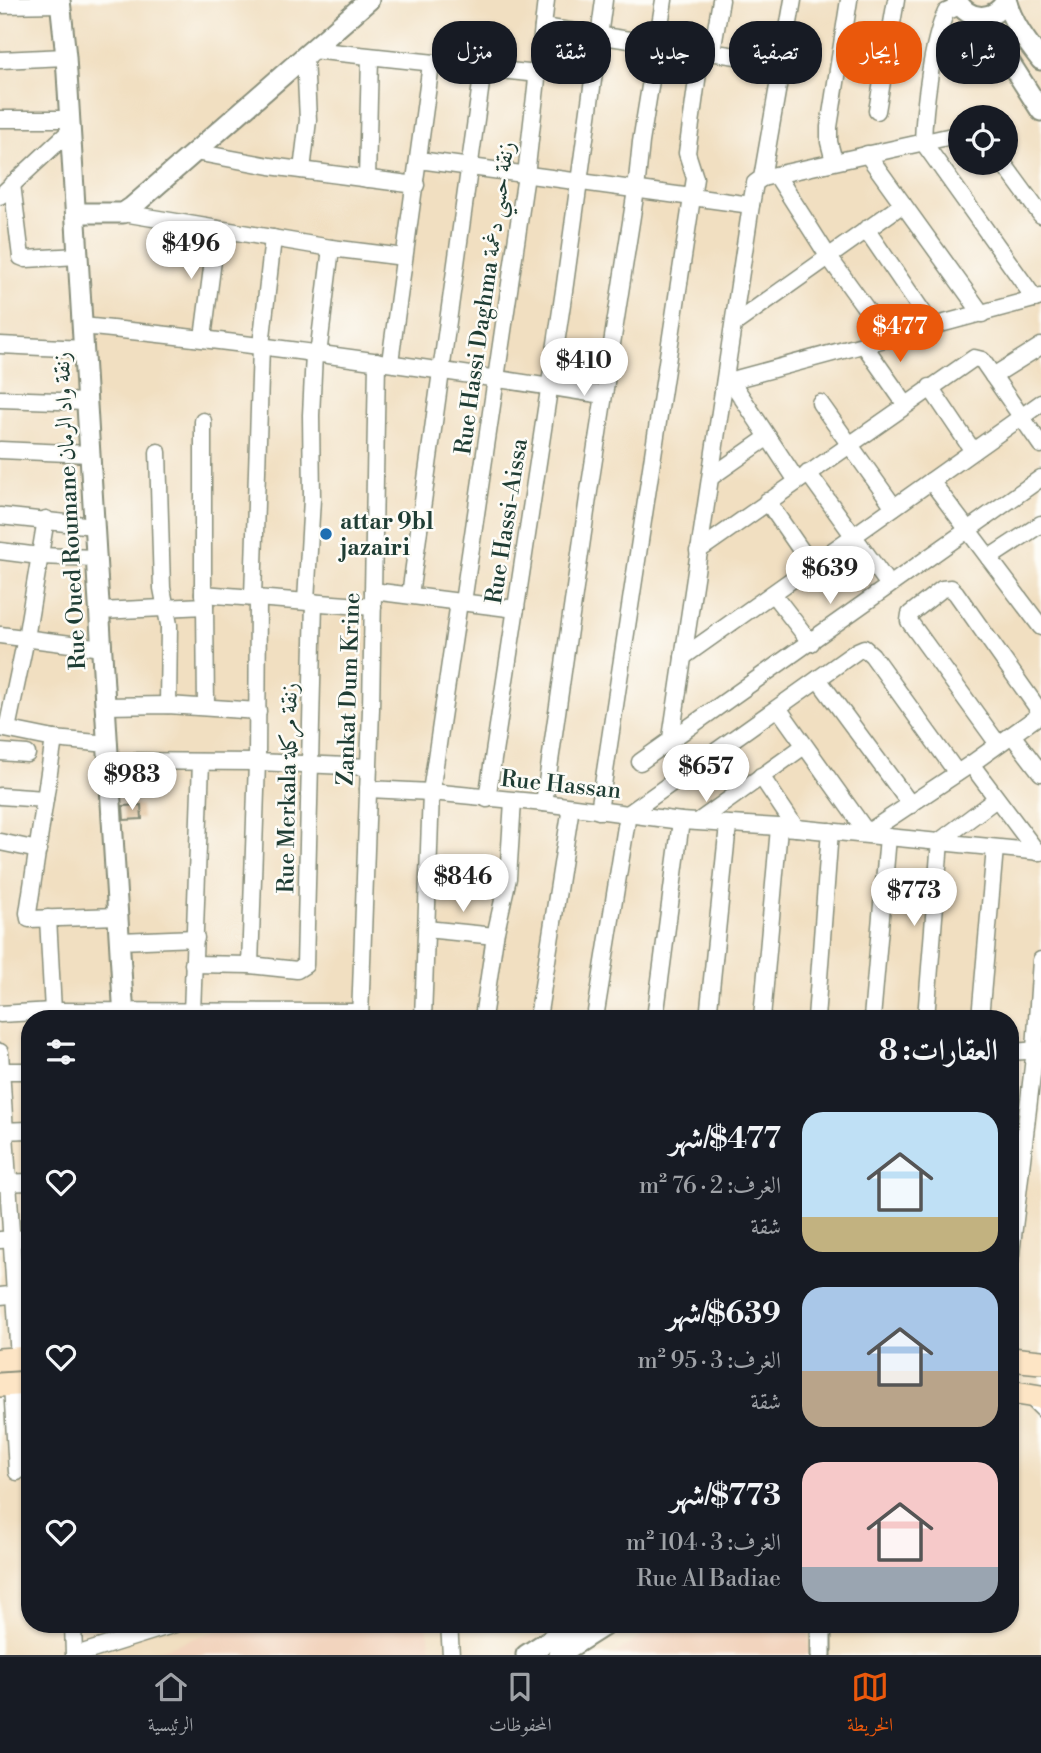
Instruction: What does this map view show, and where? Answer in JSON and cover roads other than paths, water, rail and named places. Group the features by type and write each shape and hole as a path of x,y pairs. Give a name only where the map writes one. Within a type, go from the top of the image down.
{"main road":[{"path":"1019,1360 1041,1362"}],"street":[{"path":"123,213 145,197 369,0"},
{"name":"Rue Hassi Daghma زنقة حسي دغمة","path":"543,21 546,0"},
{"name":"Rue Hassi-Aissa","path":"600,21 604,0"},
{"path":"660,21 664,0"},
{"path":"715,21 721,0"},
{"path":"790,21 793,0"},
{"path":"834,161 829,127 849,0"},
{"path":"877,111 896,0"},
{"path":"728,381 1038,298 923,142 938,33 946,12 958,3 969,14 981,17 996,13 1006,0"},
{"path":"1006,0 1011,18 1041,60"},
{"path":"0,5 60,2"},
{"name":"Rue Oued Roumane زنقة واد الرمان","path":"60,2 76,213 124,1010"},
{"path":"981,17 1041,111"},
{"path":"308,53 431,64"},
{"path":"302,170 308,120 308,53"},
{"path":"0,60 66,57"},
{"path":"367,179 370,57"},
{"name":"Zankat Dum Krine","path":"360,1010 383,362 416,185 431,64"},
{"path":"410,595 481,84"},
{"name":"Rue Hassi Daghma زنقة حسي دغمة","path":"423,1010 431,792 496,378 537,84"},
{"name":"Rue Hassi-Aissa","path":"488,799 592,84"},
{"path":"544,803 649,84"},
{"path":"599,811 695,178 687,153 700,84"},
{"path":"780,84 769,177 888,339"},
{"path":"0,119 70,125"},
{"path":"70,125 6,190 21,257 78,256"},
{"path":"671,738 698,551 728,381 755,183 769,177 867,153 948,137"},
{"path":"195,152 416,185"},
{"path":"867,153 982,314"},
{"path":"419,160 751,205"},
{"path":"1012,175 1041,215"},
{"path":"734,324 903,204"},
{"path":"76,213 123,213 331,248 404,257"},
{"path":"203,338 217,229"},
{"path":"866,229 933,327"},
{"path":"193,964 250,965 258,711 255,597 261,346 273,238"},
{"name":"Rue Merkala زنقة مركلة","path":"250,965 297,970 303,967 306,961 311,764 311,406 331,248"},
{"path":"82,326 203,338 603,395"},
{"path":"0,345 84,349"},
{"path":"864,345 906,405"},
{"path":"993,376 1041,346"},
{"path":"698,551 974,358 982,360 1041,445"},
{"path":"728,381 768,438 853,537 889,585"},
{"path":"930,387 973,451"},
{"path":"0,398 87,402"},
{"path":"820,402 894,507"},
{"path":"682,657 1041,403"},
{"path":"203,421 206,707"},
{"path":"711,477 768,438"},
{"path":"0,450 90,454"},
{"path":"158,452 162,588 169,625 168,705"},
{"path":"640,762 1041,478"},
{"path":"931,481 1041,627"},
{"path":"767,501 813,566"},
{"path":"0,516 94,526"},
{"path":"46,519 26,638 4,728 108,752 201,762 369,767"},
{"path":"989,558 1039,529"},
{"path":"0,551 39,556 96,558"},
{"path":"778,708 868,834 1005,740 1041,713 951,588 942,589 910,614 909,621 1005,740 1041,773"},
{"path":"773,594 811,643"},
{"path":"100,611 255,597 310,602 410,595 516,609"},
{"path":"0,635 102,648"},
{"path":"596,1010 628,814 857,650 867,649 964,768 996,799 1038,850"},
{"path":"818,679 911,805"},
{"path":"106,706 168,705 258,711"},
{"path":"54,739 28,916 32,920 118,916"},
{"path":"699,821 804,746"},
{"path":"0,752 27,754"},
{"path":"192,1010 201,762"},
{"path":"761,776 796,828"},
{"name":"Rue Hassan","path":"368,789 544,803 681,821 796,828 1038,850"},
{"path":"0,796 45,799"},
{"path":"927,1010 940,841 996,799"},
{"path":"484,1010 495,936 508,878 513,801"},
{"path":"539,1010 571,807"},
{"path":"656,1010 681,821"},
{"path":"709,1010 728,825"},
{"path":"763,1010 779,828"},
{"path":"817,1010 831,831"},
{"path":"873,1010 888,837"},
{"path":"0,842 38,850"},
{"path":"981,1010 995,848"},
{"path":"48,918 53,1010"},
{"path":"426,929 495,936"},
{"path":"120,941 196,938"},
{"path":"1019,1194 1038,1050 1035,1032 1041,960"},
{"path":"0,1014 21,1013"},
{"path":"1019,1052 1038,1050"},
{"path":"0,1052 6,1239 15,1294 16,1359"},
{"path":"1,1071 21,1071"},
{"path":"3,1131 21,1130"},
{"path":"14,1385 17,1472"},
{"path":"74,1633 75,1655 136,1633"},
{"path":"450,1633 452,1655"},
{"path":"526,1655 561,1633"},
{"path":"558,1655 593,1633"},
{"path":"821,1633 821,1655"}],"lane":[{"path":"1026,1395 1041,1413"}],"place":[{"name":"attar 9bl jazairi","path":"326,534"}]}
